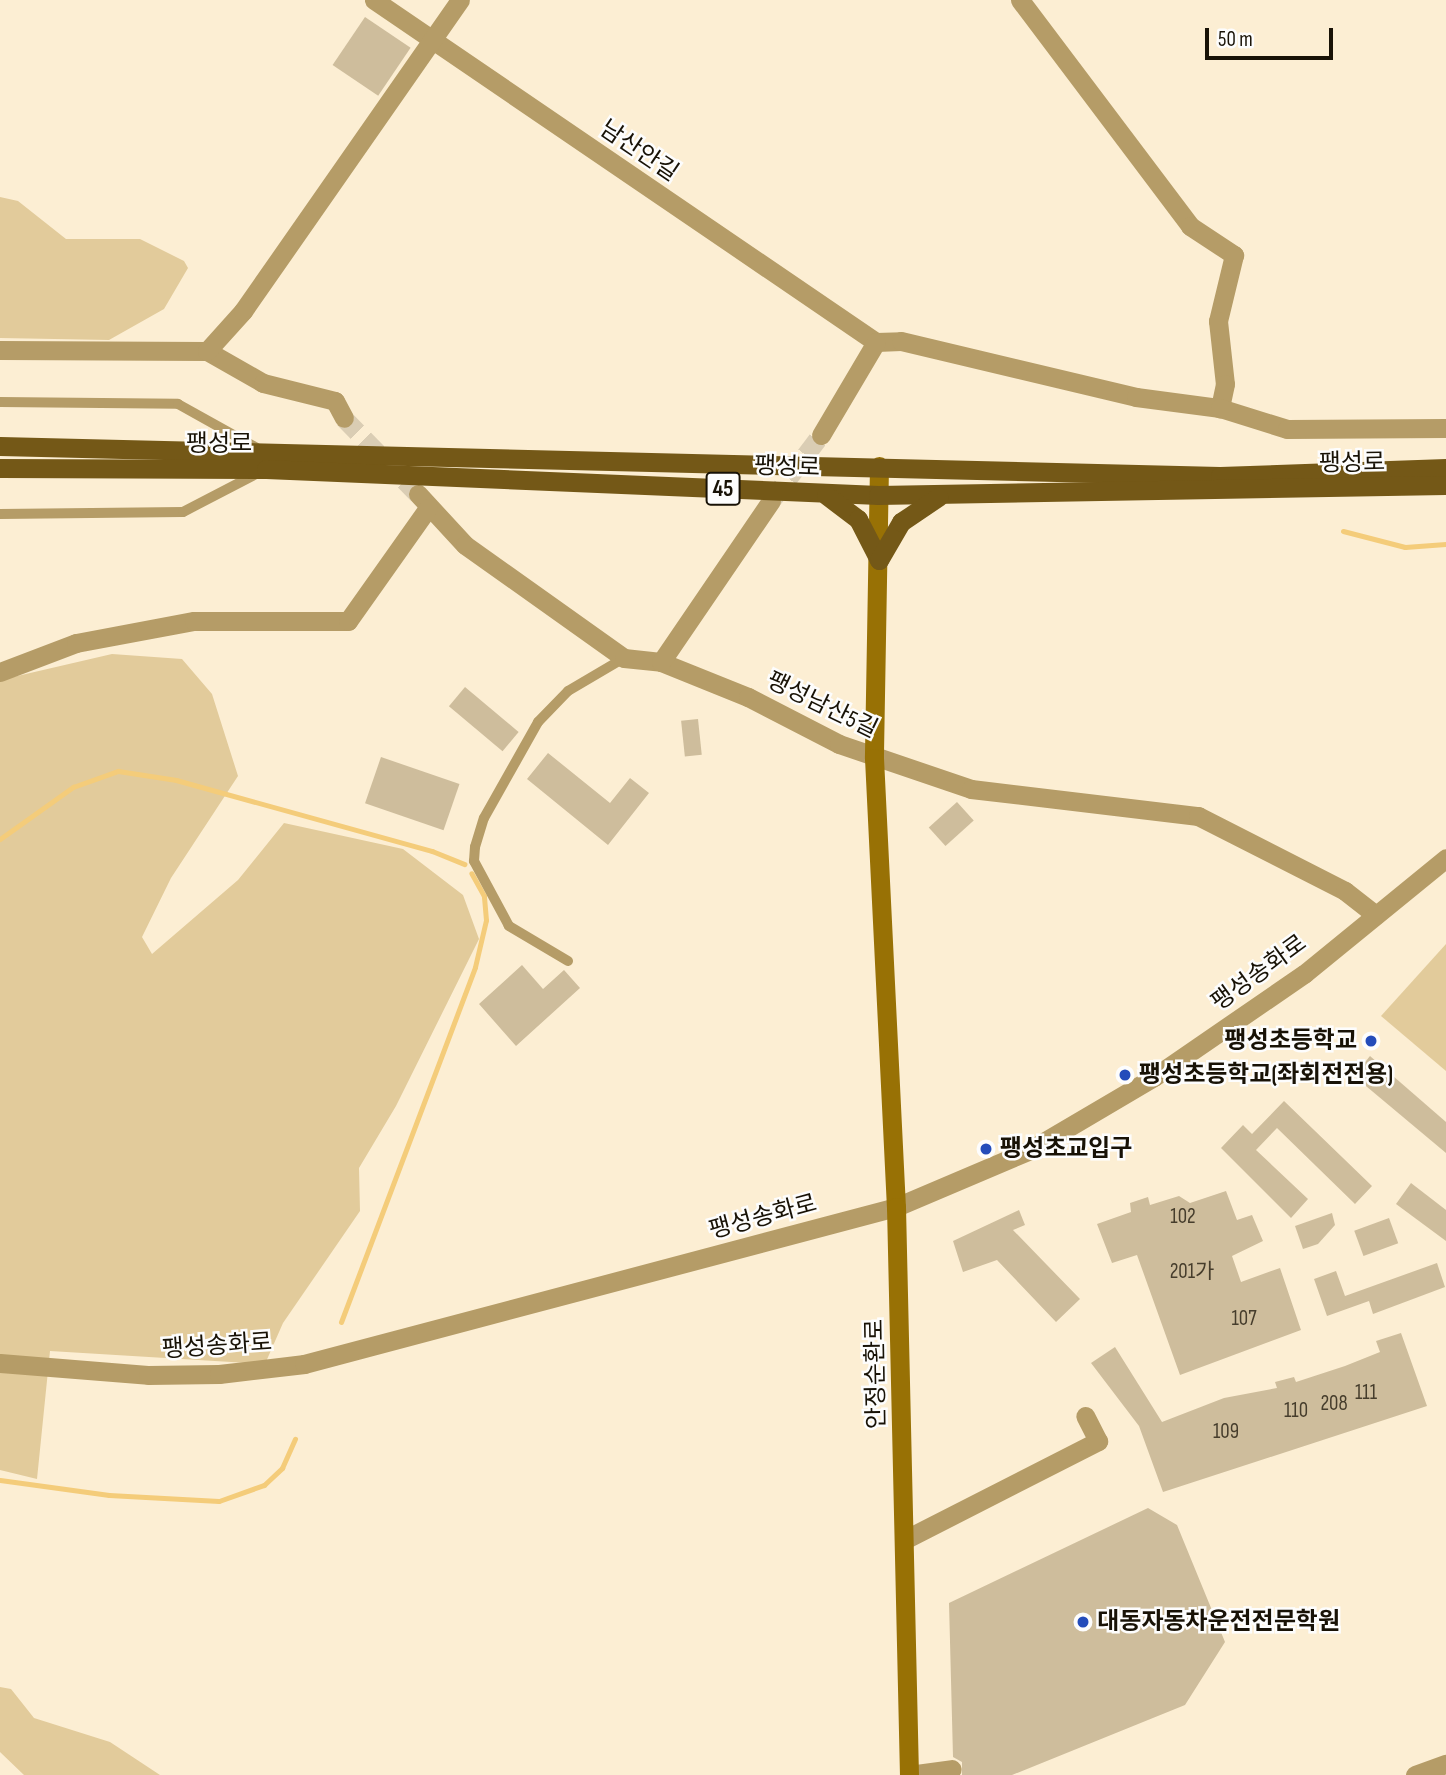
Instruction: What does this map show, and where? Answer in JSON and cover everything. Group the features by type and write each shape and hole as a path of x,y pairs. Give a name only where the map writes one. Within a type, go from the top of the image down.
{"main road":[{"name":"팽성로","path":"0,446 878,495 1446,485"},
{"name":"팽성로","path":"0,468 265,461 878,466 1220,477 1446,468"},
{"name":"안정순환로","path":"878,466 879,560 874,758 896,1207 909,1775"},
{"path":"822,493 858,519 879,560"},
{"path":"879,560 885,541 907,516 950,494"}],"street":[{"name":"남산안길","path":"374,0 876,342"},
{"path":"207,351 243,312 460,0"},
{"path":"1020,0 1190,226 1234,255 1218,321 1225,384 1220,408"},
{"path":"821,435 876,342 901,341 1136,397 1220,408 1287,429 1446,428"},
{"path":"0,350 207,351 263,383 335,401 344,418"},
{"path":"0,672 76,643 194,621 348,621 423,501 465,545 624,658"},
{"path":"661,662 771,501"},
{"name":"팽성남산5길","path":"624,658 661,662 874,758 971,789 1090,806 1178,810 1317,876 1376,915"},
{"name":"팽성송화로","path":"0,1363 148,1375 219,1374 304,1364 896,1207 1030,1150 1154,1077 1304,974 1446,858"},
{"path":"904,1540 1098,1441 1085,1416"},
{"path":"1415,1775 1446,1764"},
{"path":"909,1775 952,1769"}],"lane":[{"path":"0,402 178,404 265,461 183,512 0,514"},
{"path":"568,961 509,926 474,861 475,847 484,818 538,722 568,691 624,658"}],"shaded area":[{"path":"0,197 18,201 66,239 140,239 184,261 188,268 164,309 109,340 0,338"},
{"path":"112,654 182,659 212,694 238,776 171,878 142,937 152,954 238,880 284,823 403,849 463,895 479,939 396,1106 359,1168 360,1211 283,1323 265,1364 50,1351 37,1479 0,1470 0,680"},
{"path":"1446,944 1446,1071 1381,1016"},
{"path":"0,1687 11,1689 34,1718 110,1742 160,1775 24,1775 0,1752"}],"building":[{"path":"365,17 411,48 378,96 333,65"},
{"path":"465,687 519,732 503,751 449,706"},
{"path":"698,719 702,755 685,757 681,721"},
{"path":"548,753 610,803 630,778 649,793 608,845 527,779"},
{"path":"381,757 459,784 444,830 365,803"},
{"path":"957,802 974,821 945,846 929,827"},
{"path":"522,965 543,989 564,970 580,988 516,1046 479,1004"},
{"path":"1370,1056 1446,1122 1446,1153 1354,1076"},
{"path":"1284,1101 1372,1186 1355,1204 1277,1128 1256,1150 1308,1199 1291,1218 1221,1148 1243,1125 1252,1134"},
{"path":"1411,1183 1446,1210 1446,1241 1396,1204"},
{"path":"1226,1191 1237,1220 1252,1215 1263,1241 1232,1256 1241,1282 1280,1268 1301,1330 1180,1375 1137,1255 1112,1263 1097,1224 1131,1212 1130,1203 1148,1197 1150,1205 1179,1196 1190,1203"},
{"path":"1019,1210 1025,1225 1013,1230 1080,1299 1056,1322 997,1260 963,1272 953,1241"},
{"path":"1332,1213 1335,1225 1318,1244 1303,1249 1295,1226"},
{"path":"1389,1218 1398,1243 1363,1256 1354,1231"},
{"path":"1437,1263 1445,1287 1373,1314 1369,1301 1327,1316 1314,1279 1336,1271 1345,1296"},
{"path":"1401,1333 1427,1406 1163,1492 1139,1426 1091,1363 1115,1347 1162,1422 1224,1398 1277,1388 1275,1382 1294,1377 1296,1382 1345,1366 1380,1352 1376,1341"},
{"name":"대동자동차운전전문학원","path":"1148,1508 1177,1525 1225,1642 1185,1705 1012,1775 962,1775 962,1762 953,1757 949,1603"}],"waterway":[{"path":"1343,531 1405,547 1446,544"},
{"path":"0,839 73,787 118,771 176,780 432,851 465,864"},
{"path":"341,1322 475,967 486,920 484,896 471,873"},
{"path":"0,1480 109,1495 219,1501 264,1485 282,1468 295,1439"}],"tunnel":[{"path":"344,418 418,494"},
{"path":"771,501 821,435"}],"place":[{"name":"팽성초등학교","path":"1371,1041"},
{"name":"팽성초등학교(좌회전전용)","path":"1125,1075"},
{"name":"팽성초교입구","path":"986,1149"},
{"name":"대동자동차운전전문학원","path":"1083,1622"}]}
